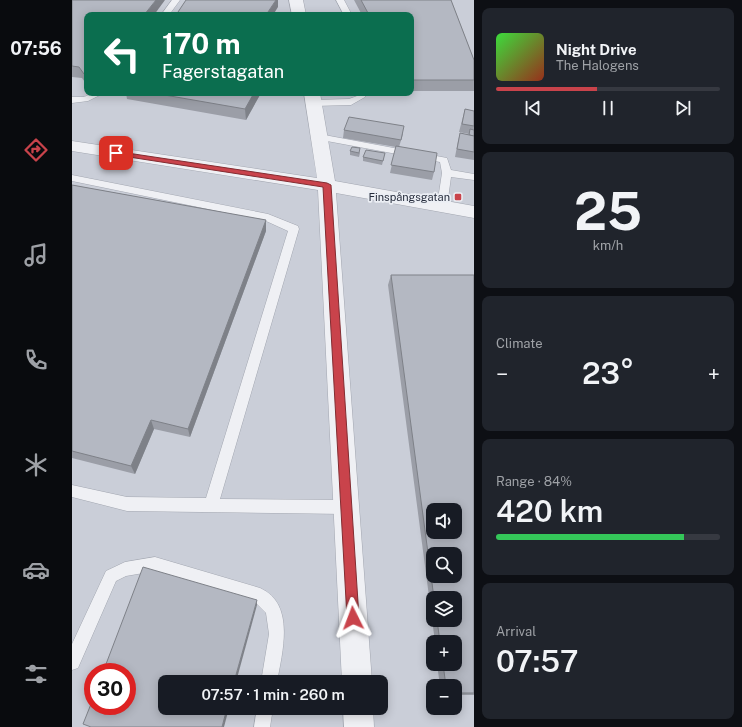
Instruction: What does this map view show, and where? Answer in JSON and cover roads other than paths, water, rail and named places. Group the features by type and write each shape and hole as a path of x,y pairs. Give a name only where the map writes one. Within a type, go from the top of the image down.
{"street":[{"path":"296,0 298,12"},
{"path":"313,98 327,185 357,675"},
{"path":"72,146 327,185 474,212"},
{"path":"358,715 359,727"}],"lane":[{"path":"167,12 176,0"},
{"path":"340,0 346,12"},
{"path":"72,100 85,99 92,96"},
{"path":"313,98 352,102 361,98 361,96"},
{"path":"319,137 444,160 447,173 442,206"},
{"path":"447,173 474,178"},
{"path":"72,178 268,218 294,229 211,505"},
{"path":"72,490 127,504 346,506"},
{"path":"72,662 111,576 125,569 155,564 260,596 273,608 277,634 271,675"},
{"path":"262,727 264,715"}],"place":[{"name":"Finspångsgatan","path":"458,197"}]}
